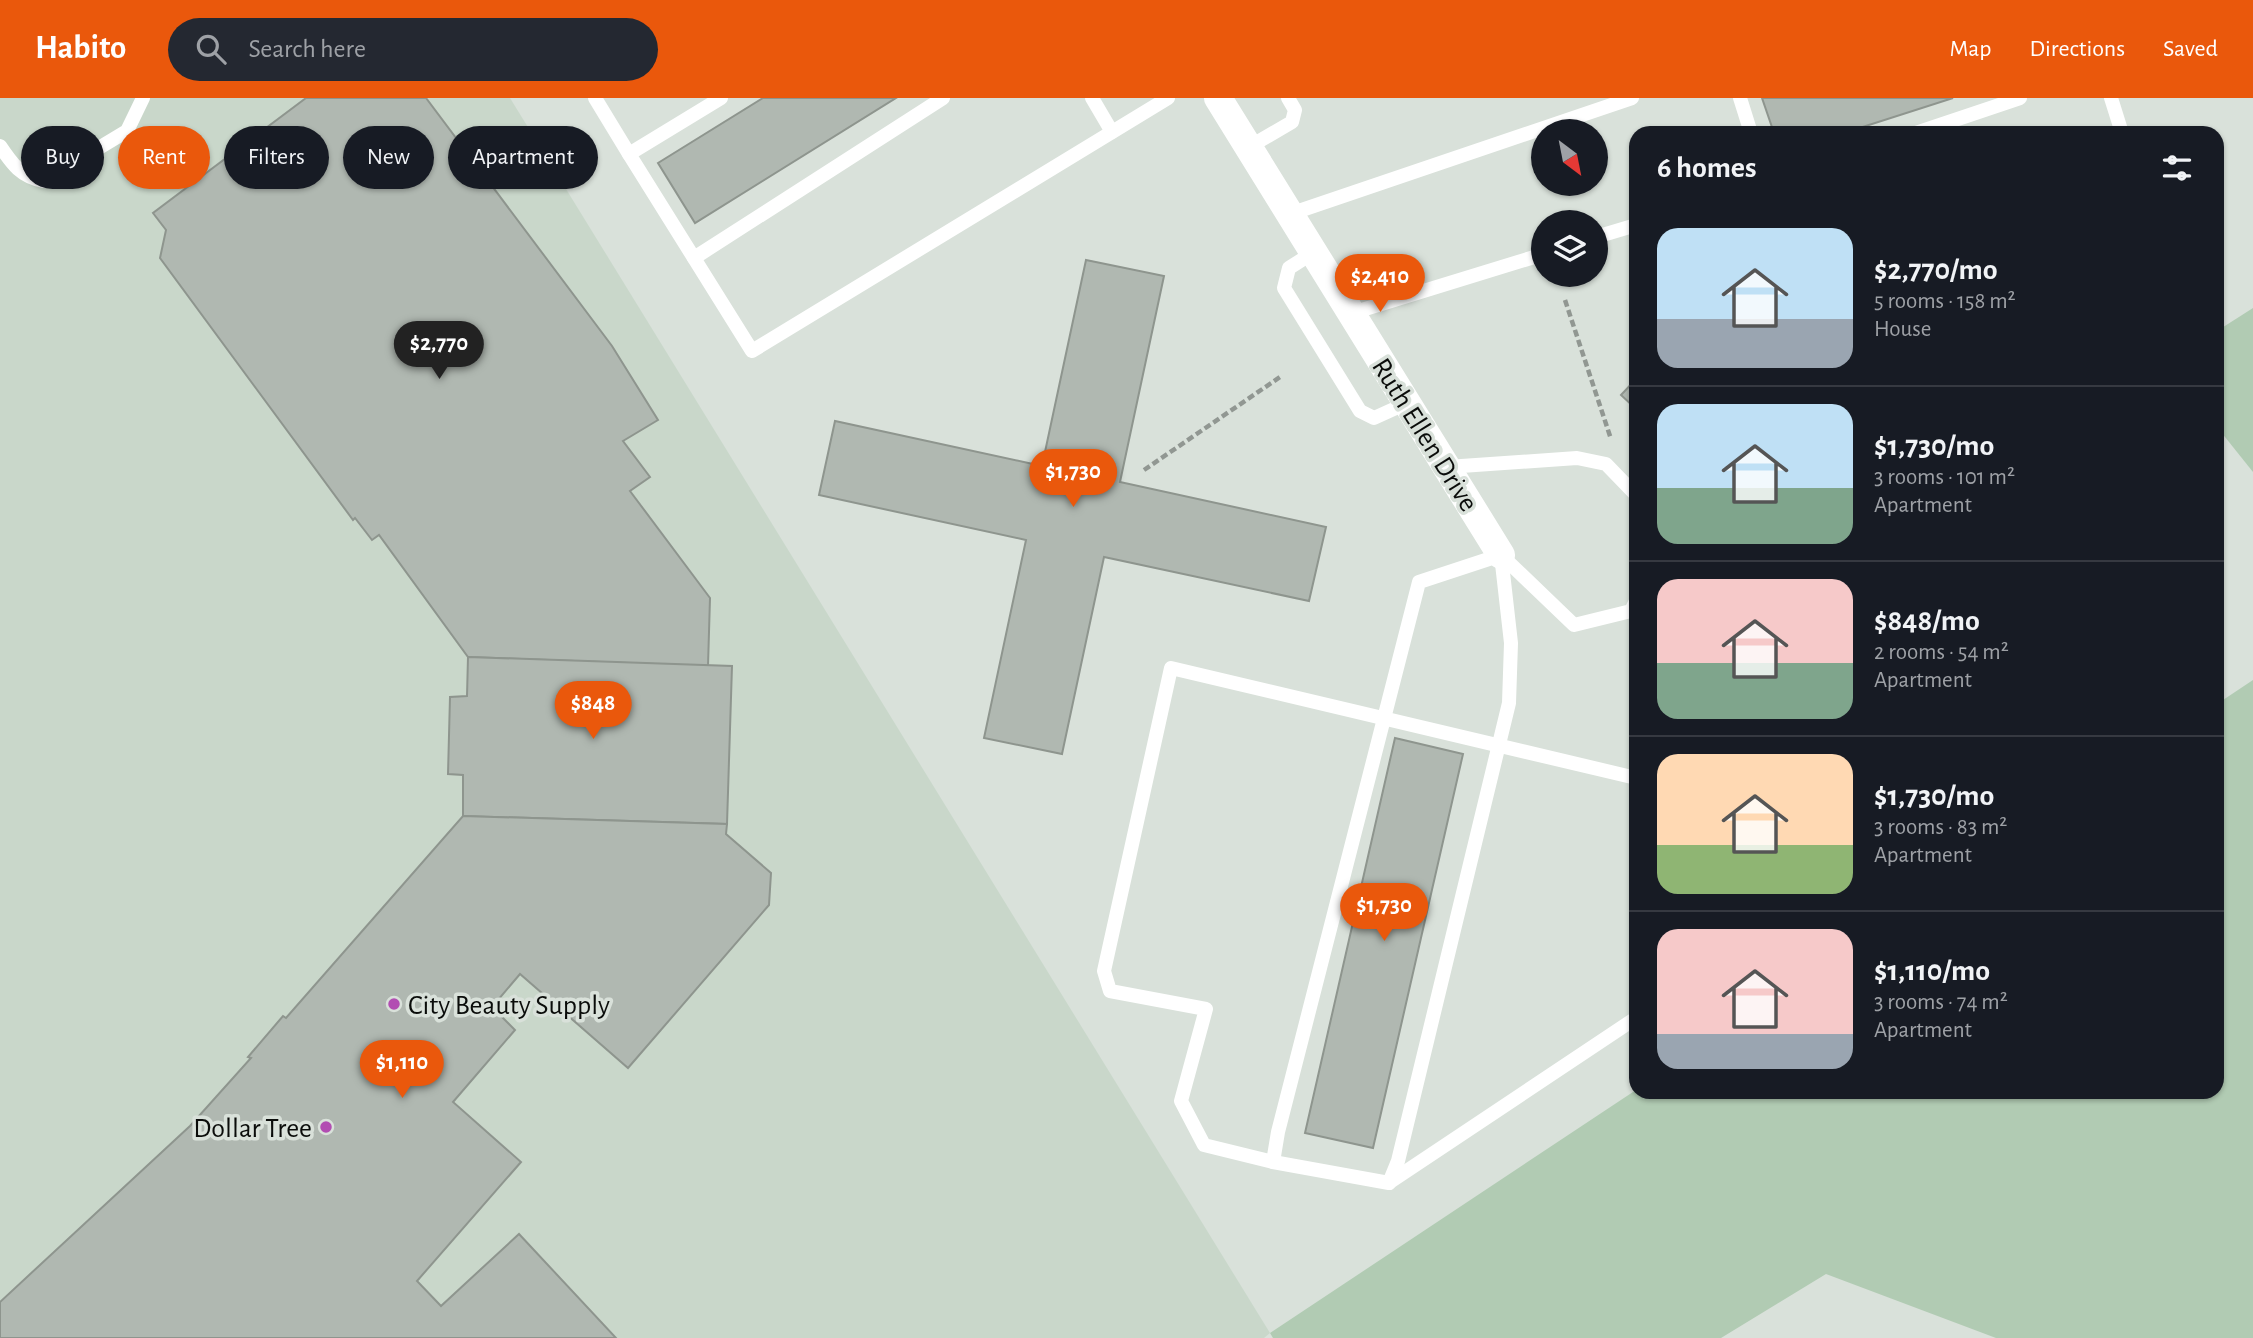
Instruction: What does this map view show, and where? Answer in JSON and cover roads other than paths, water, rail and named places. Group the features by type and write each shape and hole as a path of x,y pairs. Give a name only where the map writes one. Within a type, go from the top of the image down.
{"street":[{"name":"Ruth Ellen Drive","path":"1218,98 1501,555"}],"lane":[{"path":"0,146 13,166 30,178 44,181 127,131 144,98"},
{"path":"595,98 752,351 1168,98"},
{"path":"629,154 721,98"},
{"path":"694,258 943,98"},
{"path":"1092,98 1112,132"},
{"path":"1248,147 1292,122 1295,110 1287,98"},
{"path":"1290,214 1632,98"},
{"path":"1740,98 1749,126"},
{"path":"1937,126 2020,98"},
{"path":"2111,98 2120,126"},
{"path":"1608,233 1629,227"},
{"path":"1314,252 1289,268 1284,288 1360,411 1374,418 1407,403"},
{"path":"1352,313 1531,258"},
{"path":"1447,467 1577,457 1606,464 1629,488"},
{"path":"1501,555 1574,625 1629,611"},
{"path":"1273,1162 1278,1132 1419,582 1501,555"},
{"path":"1389,1183 1398,1161 1509,703 1511,643 1501,555"},
{"path":"1629,776 1171,668 1104,971 1111,991 1206,1009 1181,1101 1204,1145 1273,1162 1389,1183 1629,1023"}],"place":[{"name":"City Beauty Supply","path":"394,1004"},
{"name":"Dollar Tree","path":"326,1127"}]}
